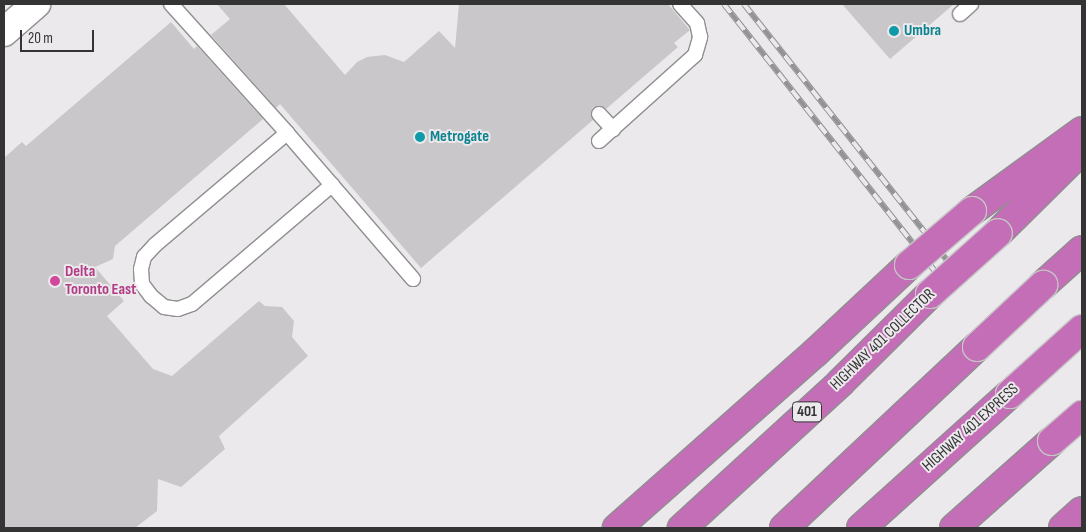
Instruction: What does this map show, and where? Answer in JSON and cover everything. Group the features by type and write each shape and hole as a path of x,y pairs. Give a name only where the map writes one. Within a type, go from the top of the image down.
{"highway":[{"path":"617,528 816,352 909,265 972,211 1082,131"},
{"name":"HIGHWAY 401 COLLECTOR","path":"682,528 840,382 930,294 998,233 1082,150"},
{"path":"784,528 1082,250"},
{"name":"HIGHWAY 401 EXPRESS","path":"861,528 1082,330"},
{"path":"954,528 1082,415"},
{"path":"1063,528 1082,511"}],"street":[{"path":"4,32 36,4"}],"lane":[{"path":"171,4 288,133 413,278"},
{"path":"599,141 695,55 700,37 697,23 680,4"},
{"path":"960,14 971,4"},
{"path":"599,114 613,129"},
{"path":"288,133 144,256 140,269 142,284 151,296 164,307 178,309 192,304 332,185"}],"building":[{"path":"217,4 284,4 345,75 357,62 367,57 385,55 404,62 439,31 455,48 459,4 668,4 690,30 674,43 678,47 606,109 601,106 593,107 591,112 593,120 421,268 280,104 276,108 211,35 230,19"},
{"name":"Umbra","path":"842,4 954,4 890,59"},
{"name":"Delta Toronto East","path":"171,22 194,49 197,46 263,119 115,246 113,259 95,267 124,301 107,316 153,369 172,376 259,301 265,306 282,307 294,321 292,337 308,356 219,436 225,449 181,487 158,479 157,511 135,528 4,528 4,158 22,142 26,146"}],"railway":[{"path":"724,4 935,271"},
{"path":"744,4 947,260"}],"place":[{"name":"Umbra","path":"894,31"},
{"name":"Metrogate","path":"420,137"},
{"name":"Delta Toronto East","path":"55,281"}]}
